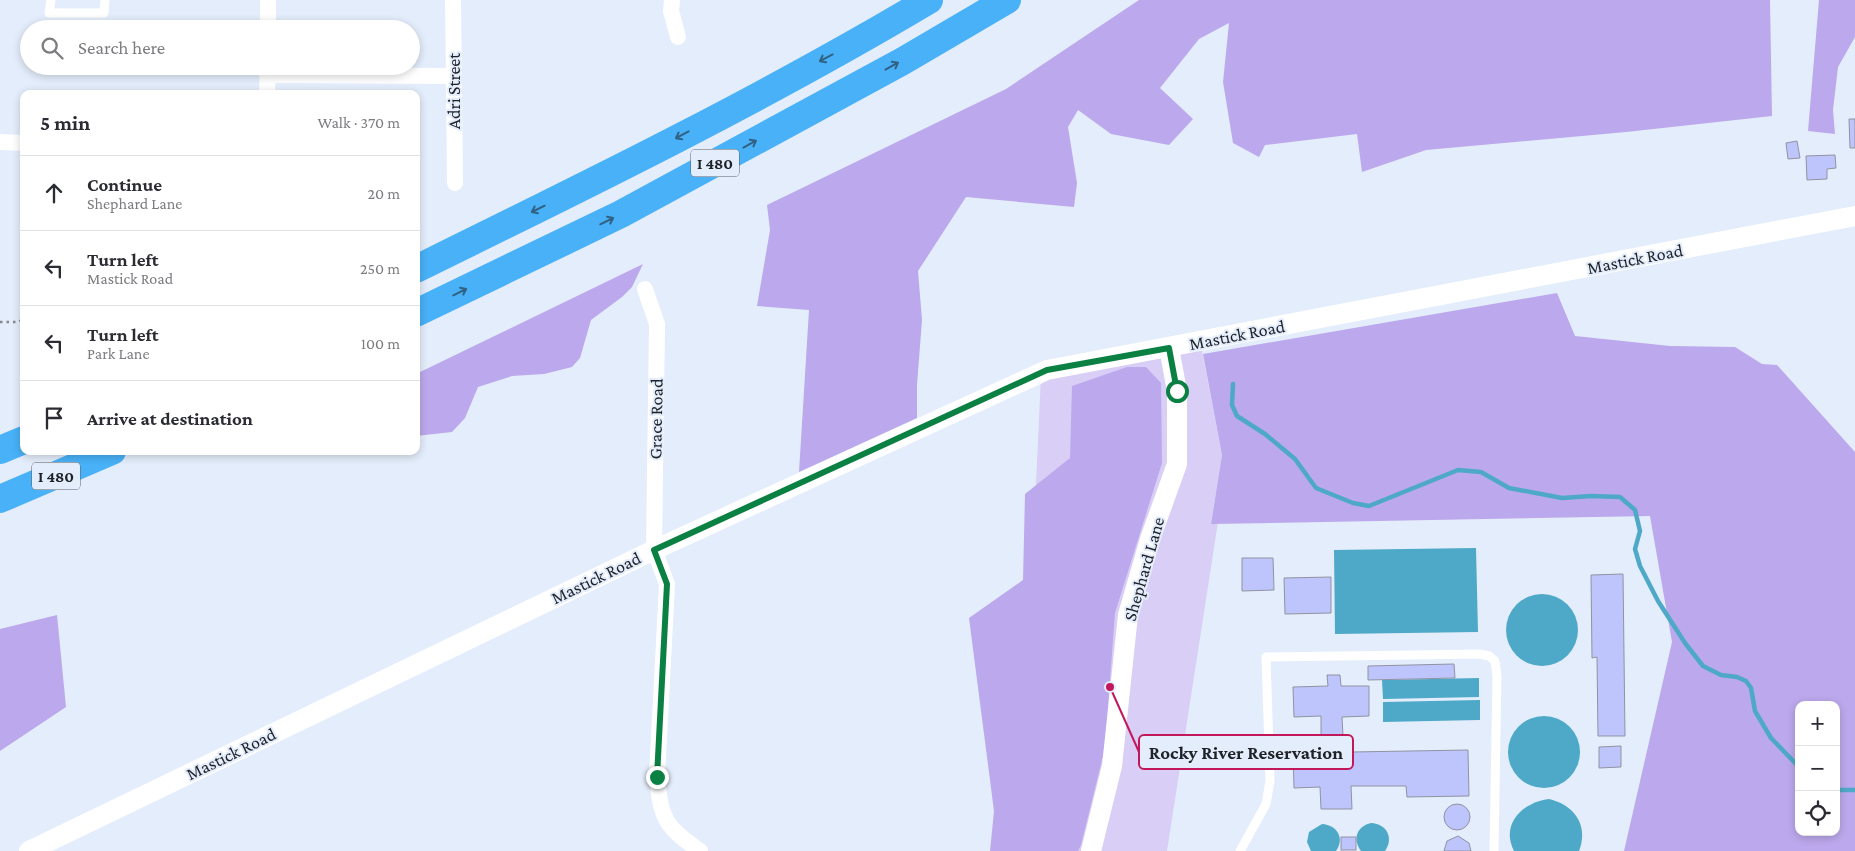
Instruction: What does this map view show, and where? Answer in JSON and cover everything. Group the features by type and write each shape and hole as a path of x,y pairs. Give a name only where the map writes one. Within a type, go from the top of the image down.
{"highway":[{"name":"I 480","path":"420,267 596,181 870,35 929,0"},
{"name":"I 480","path":"420,311 621,214 903,61 1007,0"},
{"name":"I 480","path":"0,450 20,442"},
{"name":"I 480","path":"0,499 103,455"}],"street":[{"path":"268,0 268,20"},
{"name":"Adri Street","path":"453,0 454,183"},
{"path":"672,0 672,11 678,37"},
{"path":"267,90 268,75"},
{"path":"417,75 454,76"},
{"path":"0,142 20,143"},
{"name":"Mastick Road","path":"29,851 654,550 1047,370 1855,216"},
{"name":"Grace Road","path":"645,289 657,324 654,550"},
{"name":"Shephard Lane","path":"1091,851 1112,766 1128,615 1150,539 1177,464 1177,391 1169,348"},
{"path":"654,550 667,584 657,777 660,806 673,832 700,851"}],"lane":[{"path":"51,0 49,13 104,13 105,0"},
{"path":"1240,851 1266,804 1270,781 1266,657 1480,654 1489,656 1496,661 1494,851"}],"path":[{"path":"0,322 20,321"}],"shaded area":[{"path":"1139,0 1770,0 1772,116 1626,132 1426,150 1362,172 1357,134 1265,145 1259,157 1233,143 1223,82 1229,23 1199,39 1160,88 1193,119 1169,145 1111,134 1078,110 1068,127 1077,183 1074,207 966,197 918,271 922,320 917,385 917,418 799,472 809,310 757,306 770,230 767,205 1006,89"},
{"path":"1819,0 1855,0 1855,37 1838,67 1833,110 1835,134 1808,131"},
{"path":"643,264 632,287 622,297 591,320 580,358 572,367 544,374 512,376 478,387 465,418 452,432 420,436 420,372"},
{"path":"1557,293 1575,336 1670,346 1735,347 1762,364 1777,365 1855,452 1855,851 1624,851 1672,642 1650,516 1211,524 1222,455 1203,354"},
{"path":"1201,346 1222,455 1211,523 1218,522 1167,851 1019,851 1041,376"},
{"path":"1127,367 1146,367 1161,383 1162,463 1115,613 1105,748 1081,845 1078,851 990,851 994,811 969,618 1023,580 1025,494 1070,458 1072,386"},
{"path":"57,615 66,707 0,751 0,629"}],"water":[{"path":"1476,548 1478,632 1335,634 1334,550"},
{"path":"1542,594 1562,600 1572,610 1578,630 1572,650 1562,660 1542,666 1522,660 1512,650 1506,630 1512,610 1522,600"},
{"path":"1479,678 1479,697 1383,699 1382,680"},
{"path":"1480,700 1480,720 1383,722 1383,702"},
{"path":"1544,716 1564,722 1574,732 1580,752 1574,772 1564,782 1544,788 1524,782 1514,772 1508,752 1514,732 1524,722"},
{"path":"1549,799 1566,806 1577,818 1582,833 1579,851 1514,851 1510,841 1510,832 1516,816 1531,805"},
{"path":"1371,823 1381,826 1387,832 1389,841 1385,851 1361,851 1358,846 1357,834 1359,830"},
{"path":"1322,824 1332,827 1338,833 1340,841 1336,851 1311,851 1307,842 1309,832"}],"building":[{"path":"1849,119 1855,119 1855,148 1850,148"},
{"path":"1797,141 1800,158 1788,159 1786,143"},
{"path":"1835,155 1836,168 1827,169 1827,179 1807,180 1806,156"},
{"path":"1242,558 1273,558 1274,590 1242,591"},
{"path":"1623,574 1625,736 1598,736 1597,657 1592,658 1591,575"},
{"path":"1331,577 1331,613 1285,614 1284,578"},
{"path":"1454,664 1455,678 1368,680 1368,666"},
{"path":"1327,675 1340,675 1341,686 1369,686 1369,716 1342,717 1343,736 1321,736 1321,716 1294,717 1293,687 1328,686"},
{"path":"1621,746 1621,767 1599,768 1599,747"},
{"path":"1468,750 1469,796 1407,797 1406,786 1351,786 1352,809 1321,809 1320,787 1294,788 1293,753"},
{"path":"1457,804 1466,808 1470,817 1466,826 1457,830 1448,826 1444,817 1448,808"},
{"path":"1458,836 1469,843 1471,851 1444,851 1447,841"},
{"path":"1341,837 1356,837 1356,850 1341,850"}],"waterway":[{"path":"1233,384 1232,405 1237,416 1265,434 1295,459 1316,488 1353,503 1369,506 1458,470 1481,472 1509,488 1562,498 1620,497 1635,510 1640,531 1635,549 1640,566 1658,601 1685,643 1703,666 1721,675 1737,677 1746,681 1751,688 1755,711 1771,738 1795,763"},
{"path":"1840,790 1855,790"}],"place":[{"name":"Rocky River Reservation","path":"1110,687"}],"route":[{"path":"657,777 667,584 654,550 1047,370 1169,348 1177,391"}]}
